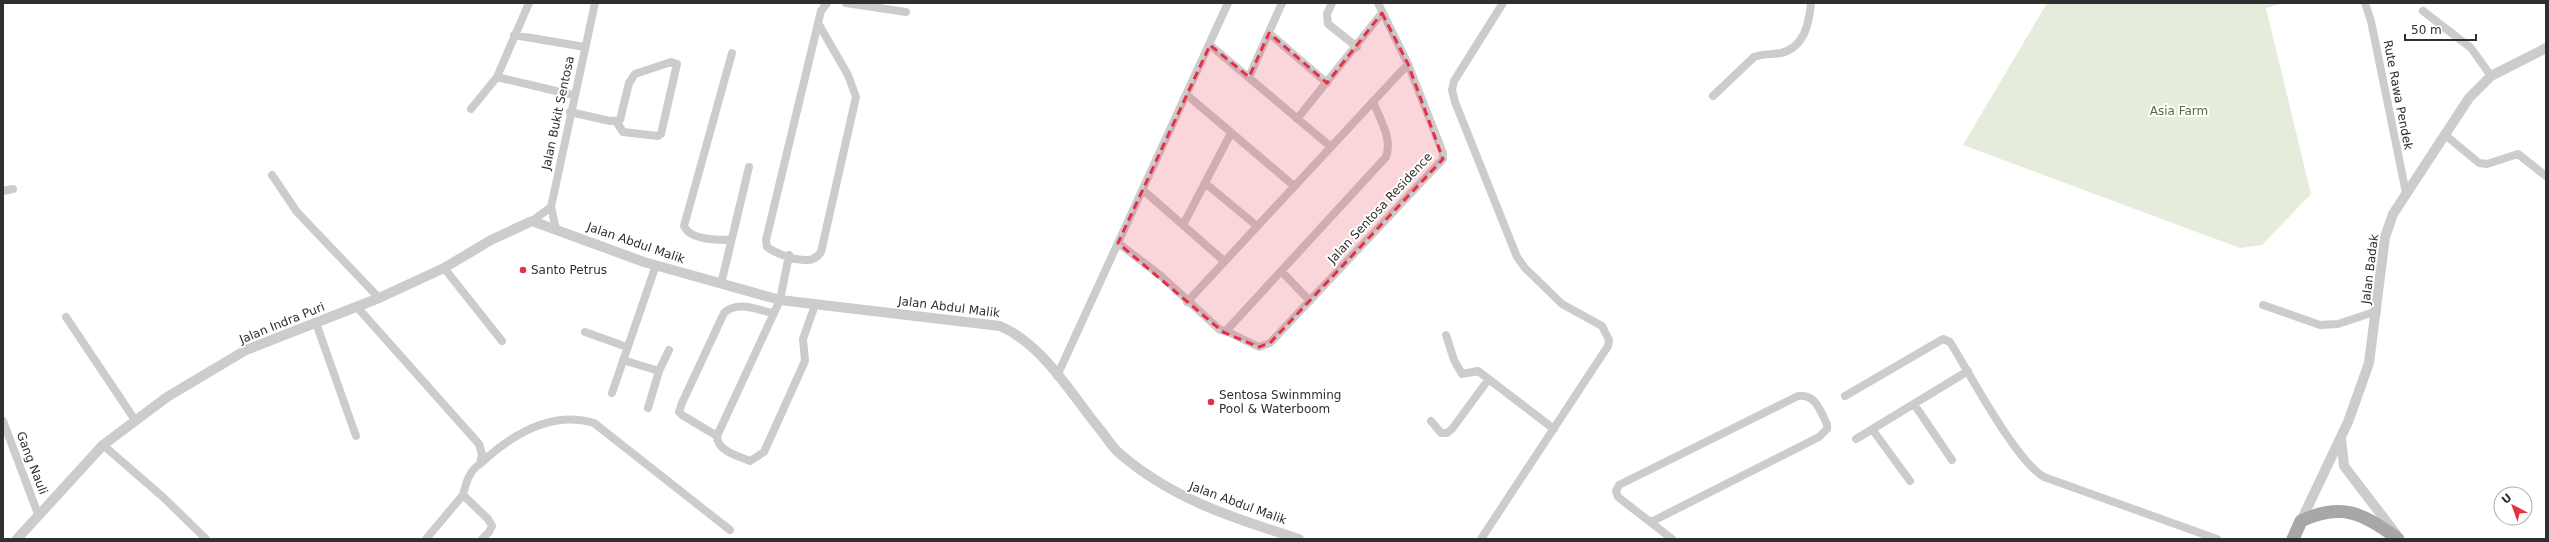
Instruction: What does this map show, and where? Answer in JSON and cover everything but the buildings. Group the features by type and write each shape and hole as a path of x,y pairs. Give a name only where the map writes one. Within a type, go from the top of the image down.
{"main road":[{"path":"2293,539 2301,521 2317,513 2332,510 2360,515 2399,539"}],"street":[{"path":"471,109 498,77 514,35 529,3"},
{"name":"Jalan Bukit Sentosa","path":"556,229 551,207 573,95 595,3"},
{"path":"818,23 854,88 855,109 821,252 816,258 809,261 772,251 767,247 766,240 818,23 821,11 827,3"},
{"path":"846,3 906,12"},
{"path":"1057,376 1228,3"},
{"path":"1249,78 1282,3"},
{"path":"1332,3 1327,14 1328,24 1357,47"},
{"name":"Jalan Sentosa Residence","path":"1118,244 1161,276 1187,302 1220,330 1226,331 1258,347 1270,343 1443,160 1443,153 1408,64 1382,14 1378,3"},
{"path":"1481,539 1608,346 1610,340 1602,326 1562,304 1525,268 1517,257 1455,102 1452,90 1454,81 1503,3"},
{"path":"1713,96 1754,57 1762,54 1781,53 1796,44 1804,36 1809,24 1811,3"},
{"name":"Rute Rawa Pendek","path":"2365,3 2371,20 2406,193"},
{"path":"2423,11 2471,48 2491,76"},
{"path":"1297,119 1357,47 1382,14"},
{"path":"1269,33 1327,83"},
{"path":"514,35 585,46"},
{"path":"1210,45 1331,146"},
{"name":"Jalan Badak","path":"2301,521 2342,436 2369,363 2377,311 2385,237 2393,214 2469,98 2491,76 2546,48"},
{"path":"730,240 713,240 692,234 684,226 732,52"},
{"path":"570,112 616,121 623,132 658,136 662,134 677,64 671,62 635,74 629,83 622,116 616,121"},
{"path":"1187,302 1408,64"},
{"path":"498,77 573,95"},
{"path":"1186,95 1294,186"},
{"path":"1226,331 1386,157 1389,150 1388,140 1373,101"},
{"path":"1183,225 1231,133"},
{"path":"2444,134 2479,163 2487,164 2518,154 2546,176"},
{"path":"721,284 730,240 749,167"},
{"path":"272,175 298,212 379,298"},
{"path":"1205,183 1257,226"},
{"path":"3,191 14,189"},
{"path":"1143,190 1224,261"},
{"name":"Jalan Indra Puri","path":"17,539 38,514 103,445 135,420 246,350 379,298 444,268 491,240 532,221 551,207"},
{"name":"Jalan Abdul Malik","path":"532,221 656,265 780,300 1000,326 1018,333 1057,376 1118,452 1150,477 1184,498 1233,518 1298,539"},
{"path":"789,256 780,300 717,436 717,442 724,449 750,461 764,452 805,361 803,339 816,305"},
{"path":"612,393 656,265"},
{"path":"444,268 502,341"},
{"path":"1281,271 1310,301"},
{"path":"2263,305 2320,325 2338,324 2377,311"},
{"path":"717,436 682,415 679,412 682,403 724,313 731,307 738,306 773,314"},
{"path":"356,307 474,436 482,454 480,464"},
{"path":"66,317 135,420"},
{"path":"316,323 356,436"},
{"path":"585,332 627,348"},
{"path":"1446,335 1458,370 1462,374 1478,371 1505,394 1532,411 1554,429"},
{"path":"1845,396 1942,338 1950,342 2014,446 2034,471 2044,477 2217,539"},
{"path":"648,408 659,371 669,350"},
{"path":"623,360 659,371"},
{"path":"1856,439 1968,371"},
{"path":"1431,421 1441,433 1447,433 1452,429 1488,380"},
{"path":"1651,522 1819,438 1827,429 1827,424 1813,398 1806,395 1798,396 1619,485 1616,491 1618,497 1672,539"},
{"path":"1914,404 1952,460"},
{"path":"426,539 463,495 467,480 475,467 509,441 542,424 555,420 583,420 594,423 730,530"},
{"name":"Gang Nauli","path":"3,421 38,514"},
{"path":"1872,429 1910,482"},
{"path":"2342,436 2344,466 2399,539"},
{"path":"103,445 164,498 206,539"},
{"path":"463,495 488,519 492,526 490,532 482,539"}],"highlighted area":[{"path":"1382,13 1408,64 1443,159 1270,343 1259,347 1223,332 1118,243 1210,45 1249,77 1269,33 1327,83"}],"green space":[{"name":"Asia Farm","path":"2047,3 2284,3 2266,8 2311,194 2262,245 2240,248 1963,145"}],"place":[{"name":"Santo Petrus","path":"523,270"},
{"name":"Sentosa Swinmming Pool & Waterboom","path":"1211,402"}]}
